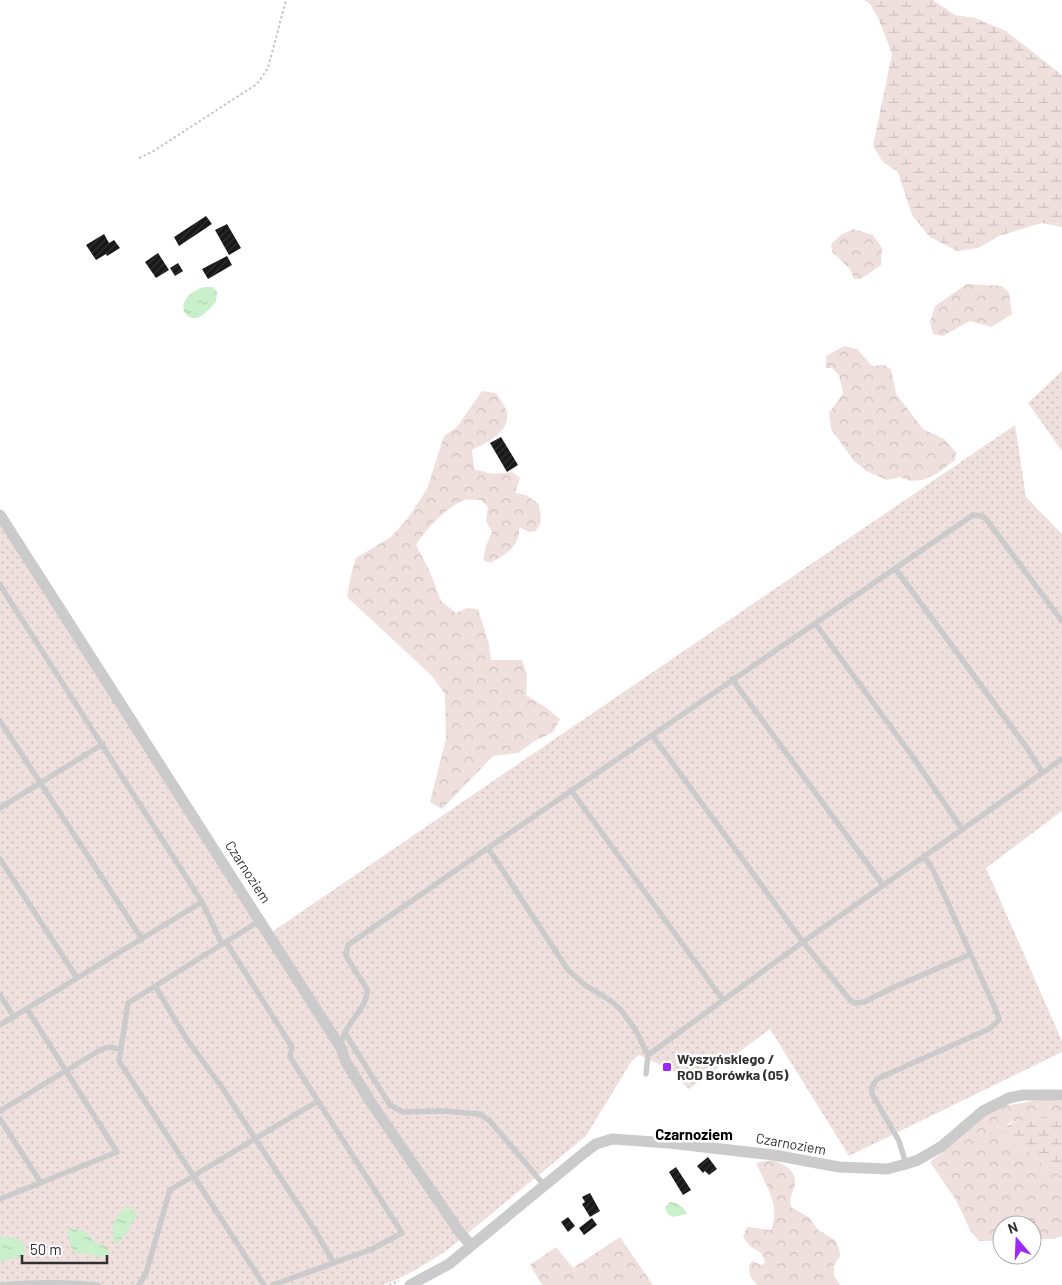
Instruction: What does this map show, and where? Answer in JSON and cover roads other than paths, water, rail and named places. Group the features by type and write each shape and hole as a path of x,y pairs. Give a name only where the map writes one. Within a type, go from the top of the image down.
{"street":[{"name":"Czarnoziem","path":"0,515 132,724 261,920 341,1048 370,1101 461,1234 471,1245"},
{"name":"Czarnoziem","path":"410,1285 449,1264 596,1144 612,1139 669,1143 774,1155 839,1167 887,1169 906,1164 942,1146 983,1111 997,1103 1024,1095 1062,1095"}],"lane":[{"path":"341,1048 342,1038 366,1000 367,994 346,955 348,945 973,515 982,516 986,519 1062,622"},
{"path":"895,568 1027,748 1042,772"},
{"path":"0,585 103,744 202,902 224,943 292,1047 290,1057 402,1233 372,1249 273,1285"},
{"path":"815,623 962,829"},
{"path":"732,679 883,885"},
{"path":"0,722 142,939"},
{"path":"652,735 803,942 850,1000 858,1003 971,954"},
{"path":"0,808 103,744"},
{"path":"648,1055 1062,758"},
{"path":"571,790 723,1000"},
{"path":"488,848 568,970 585,986 621,1010 635,1029 648,1055 646,1074"},
{"path":"906,1164 899,1141 872,1094 872,1087 877,1079 989,1029 997,1022 998,1015 933,870 924,856"},
{"path":"0,859 77,978"},
{"path":"0,1025 202,902"},
{"path":"261,920 128,1003 119,1061 264,1285"},
{"path":"155,986 186,1038 223,1089 334,1263"},
{"path":"0,996 14,1017"},
{"path":"0,1199 117,1152 27,1008"},
{"path":"345,1033 390,1105 403,1112 480,1114 490,1121 544,1185"},
{"path":"0,1111 100,1050 108,1047 120,1048"},
{"path":"139,1285 146,1273 170,1190 318,1101"},
{"path":"0,1119 41,1183"},
{"path":"1,1285 70,1282 98,1285"}],"water":[{"path":"204,287 213,287 217,292 216,302 201,316 190,317 184,310 184,304 193,292"},
{"path":"670,1202 676,1203 687,1214 672,1217 667,1213 665,1207"},
{"path":"126,1207 131,1208 137,1216 131,1223 129,1230 117,1244 113,1240 114,1221"},
{"path":"70,1229 81,1230 87,1233 92,1240 106,1247 110,1253 107,1256 99,1256 74,1252 67,1232"},
{"path":"0,1236 15,1238 23,1242 25,1247 24,1256 0,1262"}],"place":[{"name":"Wyszyńskiego / ROD Borówka (05)","path":"667,1067"}],"district":[{"name":"Czarnoziem","path":"694,1135"}]}
